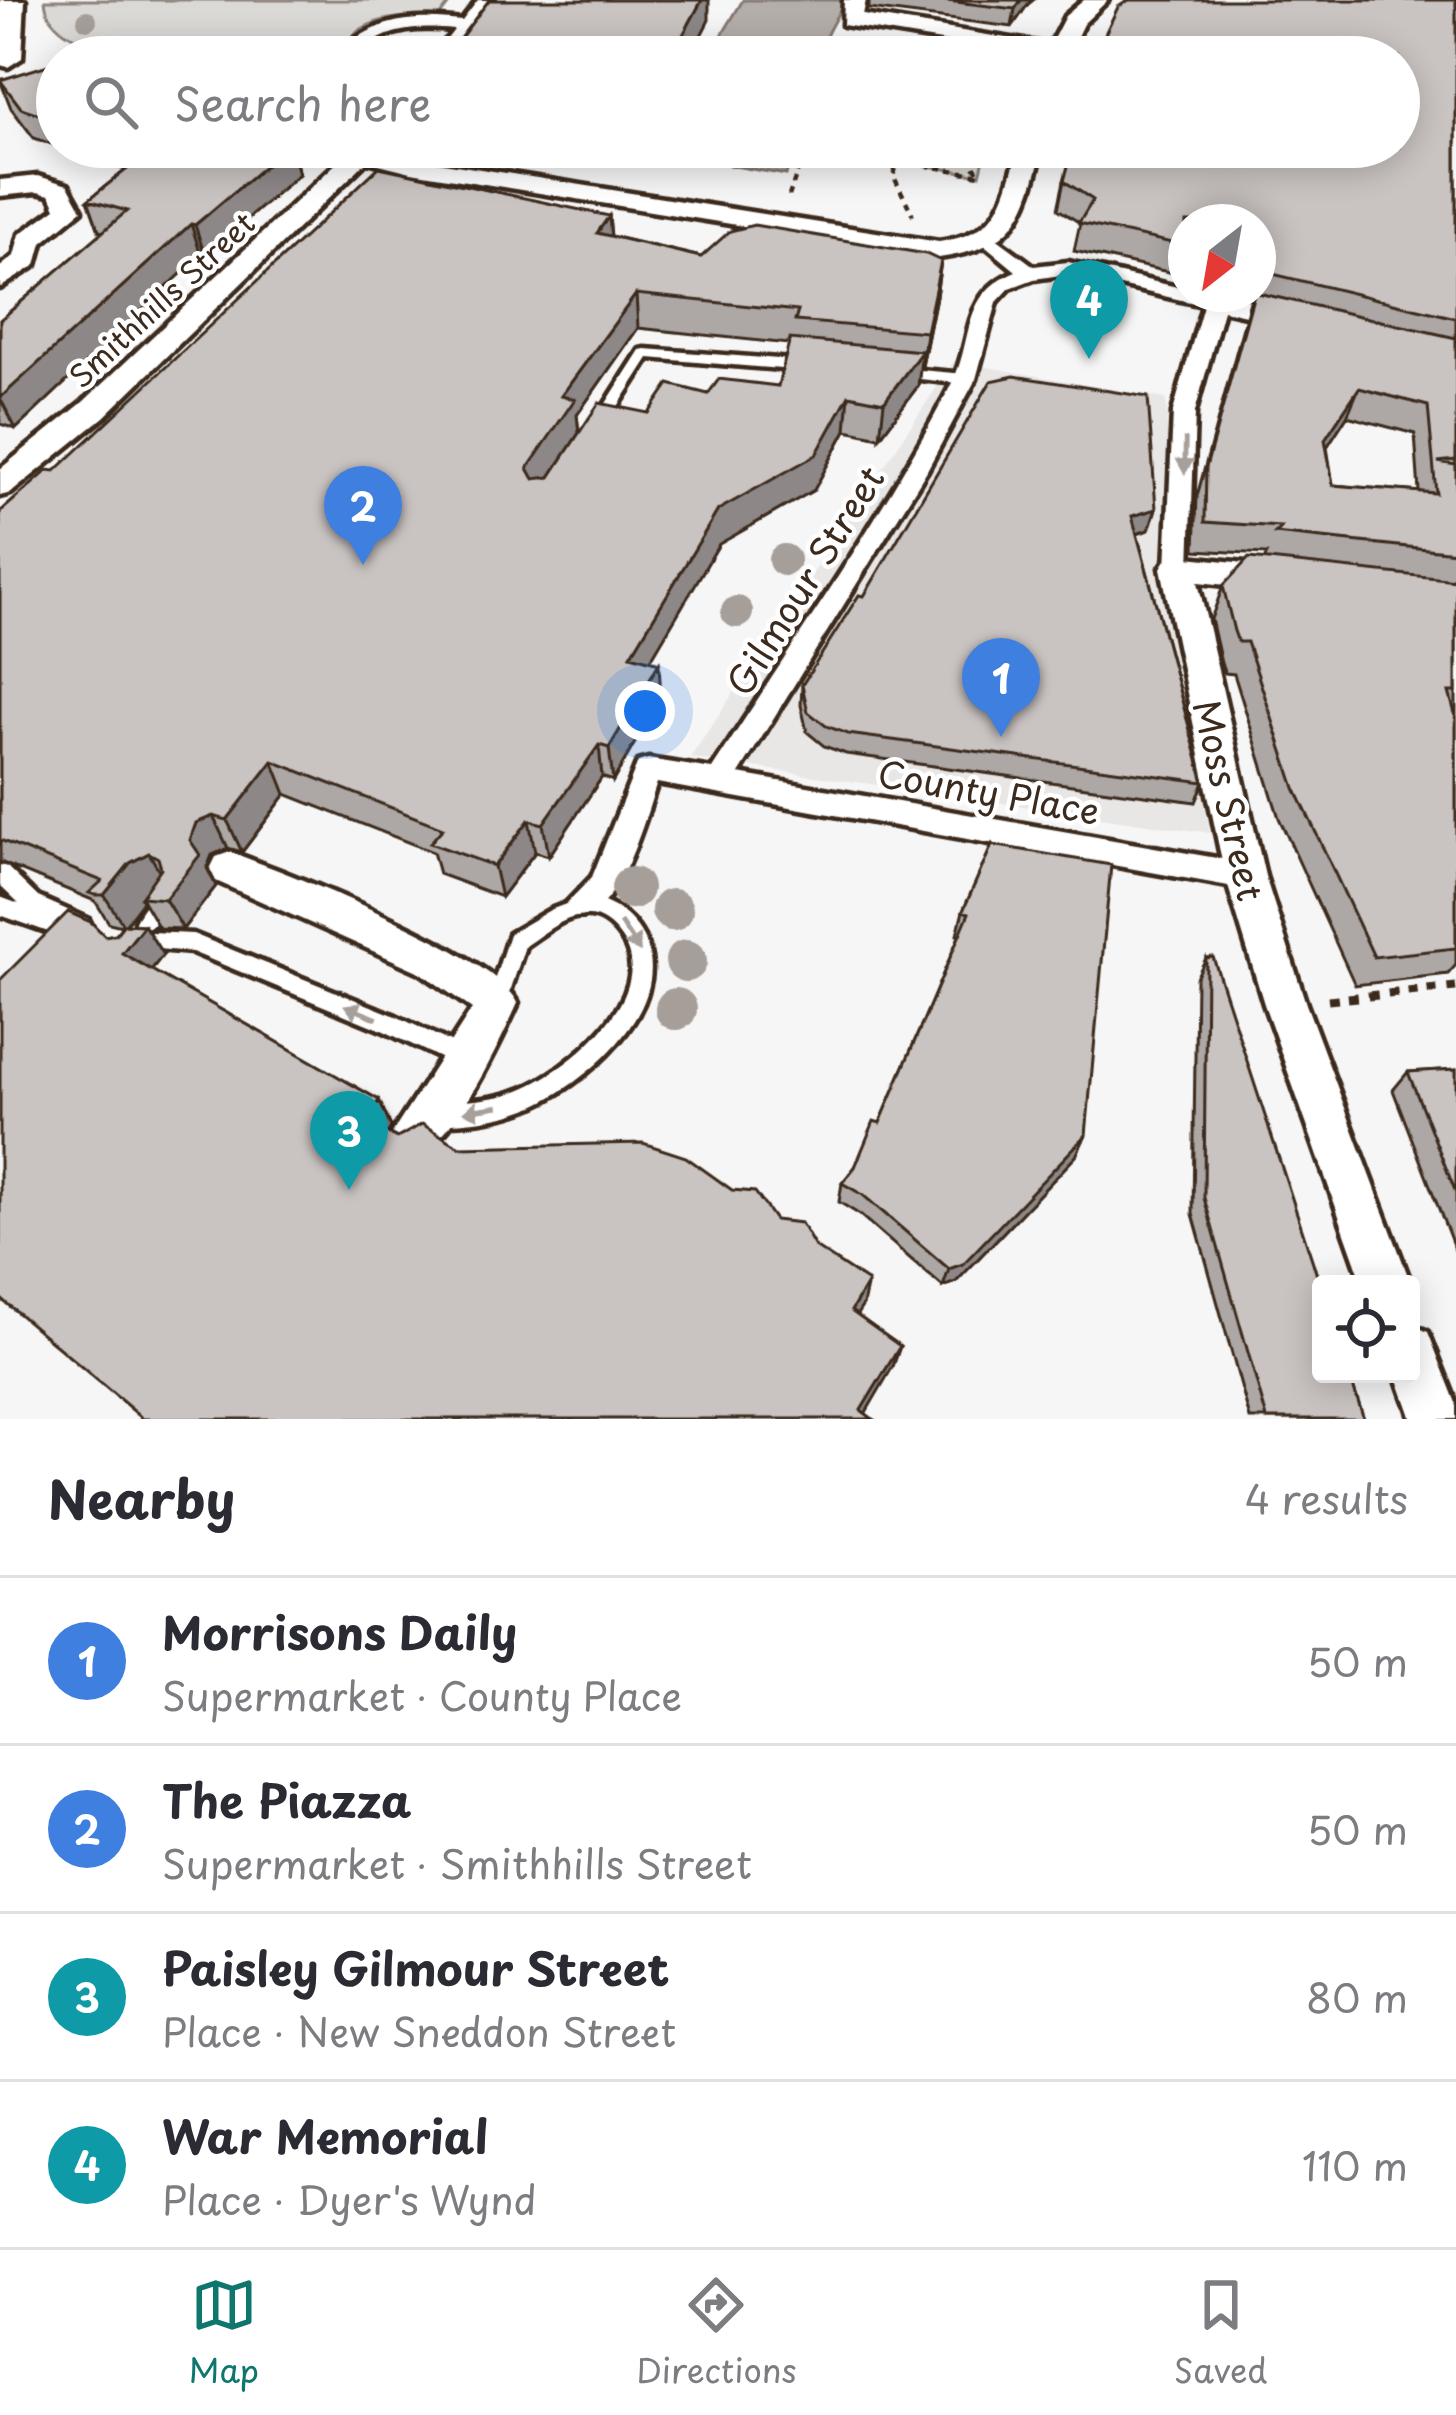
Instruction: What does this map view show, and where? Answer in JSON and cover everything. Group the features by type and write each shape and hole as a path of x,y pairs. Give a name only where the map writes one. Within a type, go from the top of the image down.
{"street":[{"path":"13,0 19,67"},
{"path":"459,36 486,0"},
{"path":"1066,36 1073,21 1097,0"},
{"path":"853,10 971,36"},
{"path":"370,36 403,23 467,26"},
{"name":"Smithhills Street","path":"0,485 108,396 337,168"},
{"path":"429,168 906,246 959,249 1000,230 1014,209 1025,168"},
{"path":"534,168 988,238 1030,273 1068,268 1168,290"},
{"path":"0,188 49,186 67,200 69,210 29,240 27,259 0,280"},
{"name":"Gilmour Street","path":"718,782 976,380 987,300 1003,284 1030,273"},
{"name":"Moss Street","path":"1211,312 1173,410 1178,568 1245,876 1285,1004 1384,1275"},
{"path":"1262,312 1301,321"},
{"path":"1178,568 1315,583"},
{"path":"579,906 604,885 648,770 718,782"},
{"name":"County Place","path":"718,782 1245,876"},
{"path":"230,869 435,959 497,1003 466,1061 421,1126"},
{"path":"1420,1373 1437,1419"}],"lane":[{"path":"595,432 645,353 828,368"},
{"path":"874,371 976,380"},
{"path":"0,873 31,903 111,940"},
{"path":"145,921 166,897"},
{"path":"0,906 111,940 193,944 389,1023 466,1061"},
{"path":"421,1126 530,1097 594,1056 641,984 644,960 635,936 598,908 579,906 516,940 497,1003"}],"path":[{"path":"784,208 798,168"},
{"path":"896,168 893,175 914,208 912,229"},
{"path":"936,168 980,175 976,168"},
{"path":"1285,1004 1456,987"}],"shaded area":[{"path":"45,0 452,0 439,17 381,21 353,36 74,36 57,25"},
{"path":"743,0 845,0 826,36 722,36"},
{"path":"746,168 788,168 786,175"},
{"path":"940,168 982,168 980,175"},
{"path":"954,361 1166,399 1178,635 1210,833 690,758"}],"building":[{"path":"489,0 702,0 682,36 462,36"},
{"path":"938,0 1021,0 1015,9"},
{"path":"1129,0 1456,0 1456,318 1276,275 1276,204 1168,204 1168,242 1079,223 1093,200 1064,181 1067,168 1420,168 1420,36 1104,36 1118,7"},
{"path":"36,69 36,113 21,108 0,80"},
{"path":"128,168 262,168 191,224 0,398 0,320 127,211 88,200"},
{"path":"378,168 609,216 597,233 701,257 730,231 754,225 926,254 941,261 926,332 795,321 798,311 636,294 561,396 575,399 528,468 534,479 550,477 599,403 649,413 669,384 708,394 719,379 778,386 790,339 922,351 884,402 849,395 816,455 718,510 631,655 659,663 609,748 599,745 543,824 529,820 494,866 430,843 443,828 273,761 227,820 213,816 196,823 190,840 200,855 165,899 141,897 161,868 158,858 149,853 130,863 104,895 95,895 89,893 102,881 0,840 0,512 48,470 55,471"},
{"path":"1276,297 1456,338 1456,460 1438,462 1456,465 1456,552 1275,533 1281,527 1205,522 1206,467 1249,312 1276,312","holes":["1359,388 1428,406 1436,493 1333,485 1325,439"]},
{"path":"1014,376 1148,397 1156,509 1132,516 1204,782 848,734 808,712 802,685 859,595 864,596 991,381"},
{"path":"1249,558 1456,580 1456,692 1449,692 1456,717 1456,948 1374,957 1295,788 1247,642 1238,642 1234,631 1223,586"},
{"path":"992,845 1111,865 1086,1135 963,1264 949,1269 863,1195 842,1183 855,1167 874,1121 880,1123 969,913 963,911"},
{"path":"68,912 91,922 105,936 116,934 124,924 144,925 122,953 379,1100 372,1113 378,1128 397,1138 422,1124 460,1147 643,1143 686,1157 732,1190 755,1192 775,1220 801,1223 815,1247 868,1282 851,1311 900,1346 861,1410 873,1419 143,1419 0,1298 0,980"},
{"path":"1213,957 1317,1275 1312,1275 1312,1383 1352,1383 1364,1419 1267,1419 1204,1198 1206,958"},
{"path":"1456,1069 1456,1193 1408,1072"}],"place":[{"name":"War Memorial","path":"1089,359"},
{"name":"The Piazza","path":"363,565"},
{"name":"Morrisons Daily","path":"1001,737"},
{"name":"Paisley Gilmour Street","path":"349,1190"}]}
